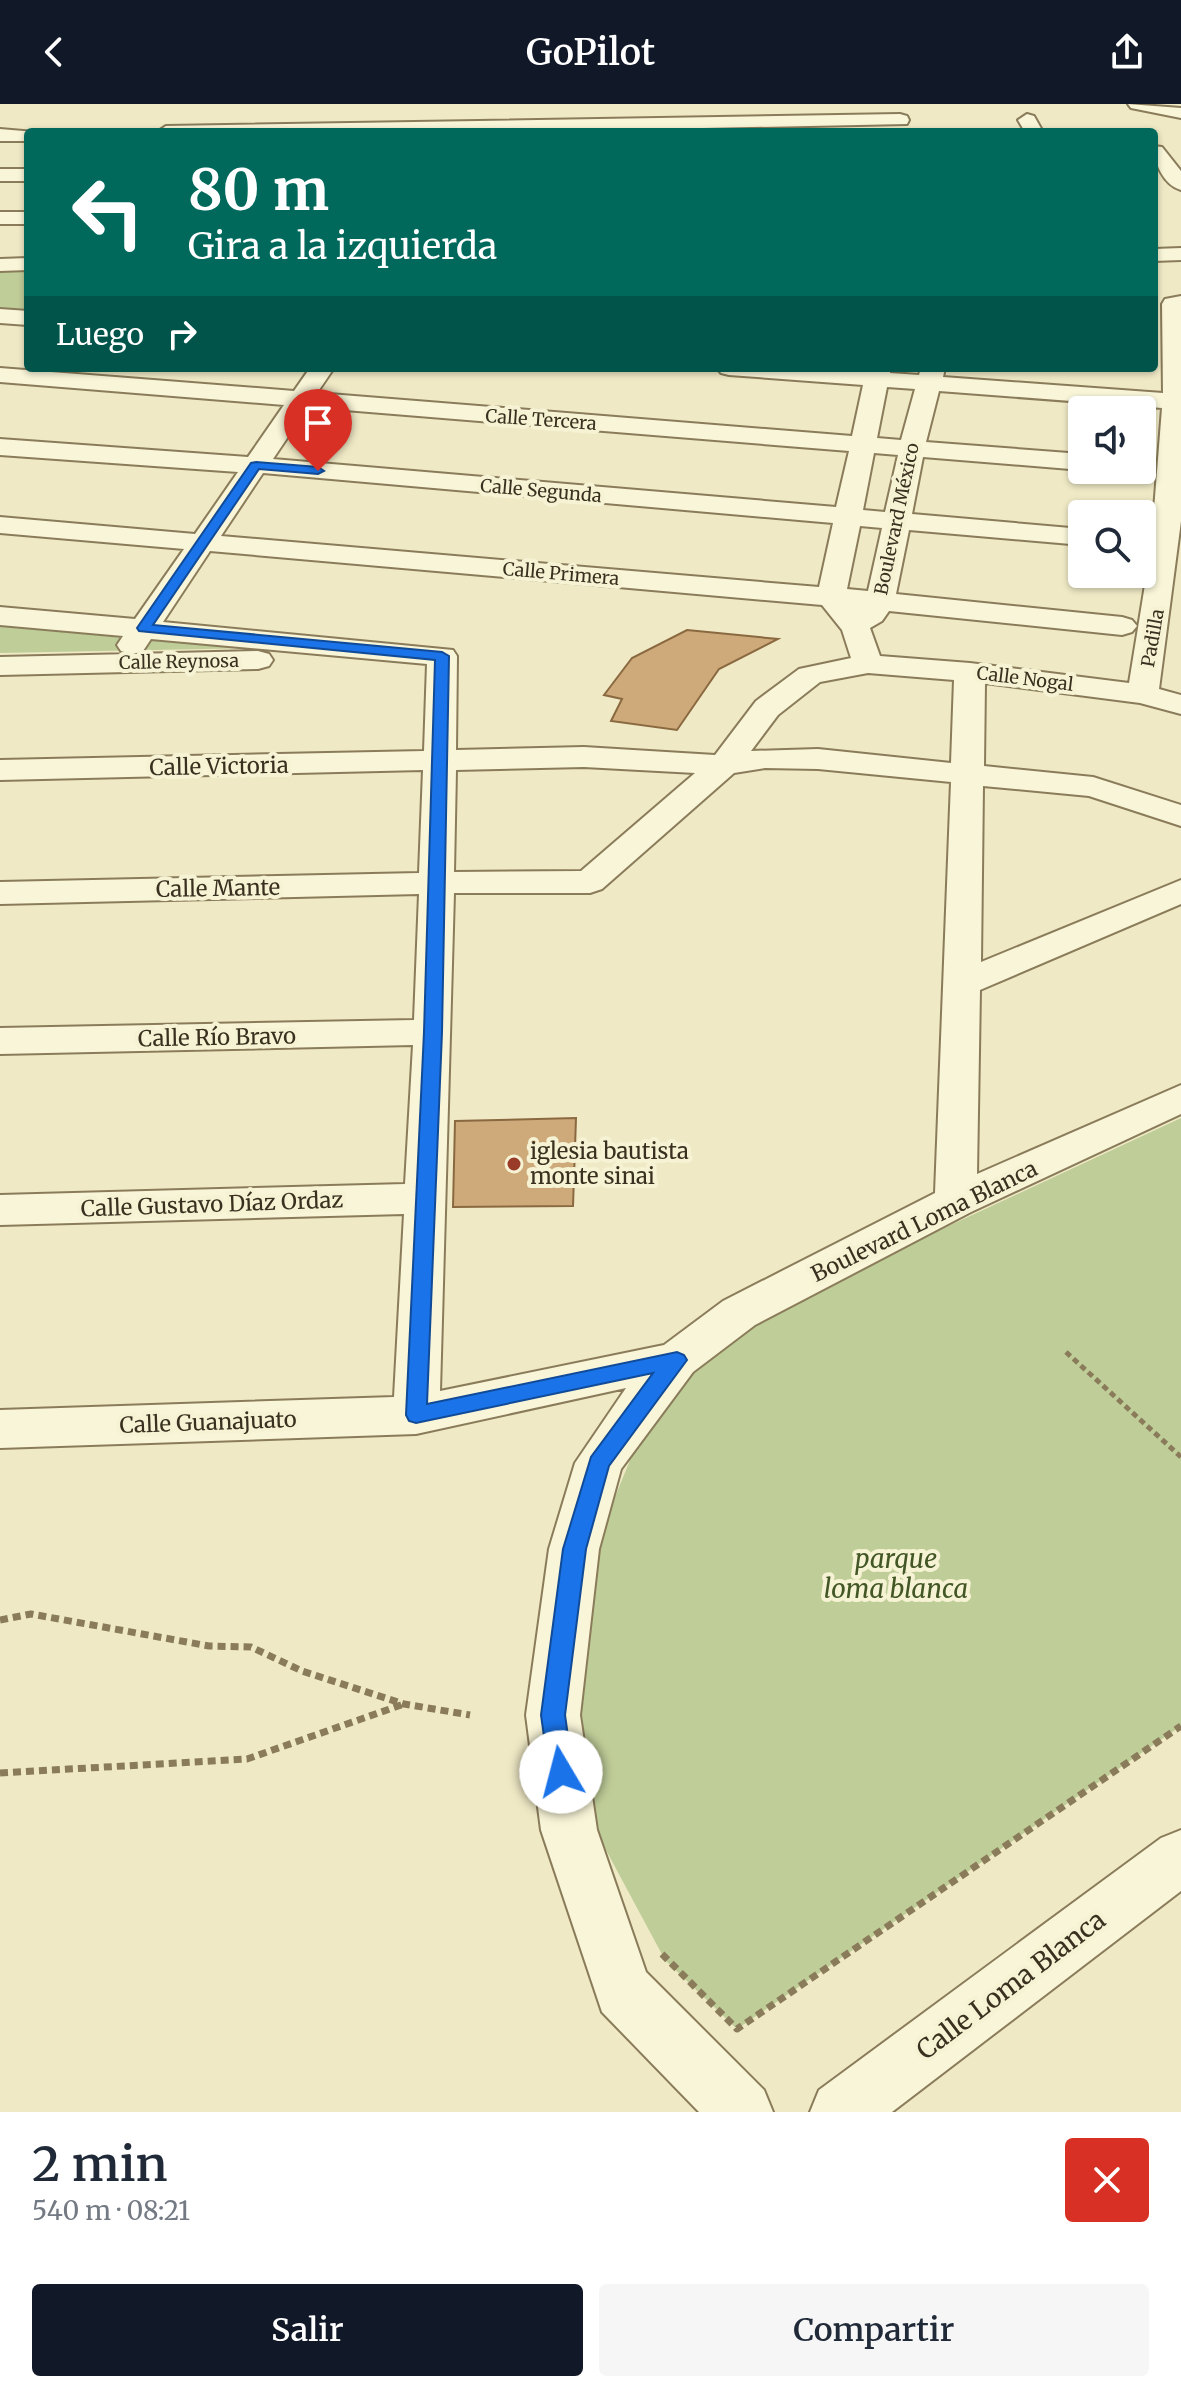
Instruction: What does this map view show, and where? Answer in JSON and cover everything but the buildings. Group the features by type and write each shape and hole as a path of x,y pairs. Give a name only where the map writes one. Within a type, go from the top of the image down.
{"street":[{"path":"395,104 395,128"},
{"path":"1137,104 1181,113"},
{"path":"487,128 900,119"},
{"path":"0,135 24,135"},
{"path":"1158,155 1181,184"},
{"path":"0,175 24,175"},
{"path":"0,218 24,218"},
{"path":"1158,255 1181,254"},
{"path":"0,265 24,264"},
{"name":"Padilla","path":"1156,543 1177,471 1180,402 1166,342 1173,304 1181,303"},
{"path":"0,316 24,318"},
{"path":"119,664 319,372"},
{"path":"848,372 931,376 1180,402"},
{"path":"868,664 856,629 831,597 878,373"},
{"name":"Calle Tercera","path":"0,375 299,402 1068,461"},
{"name":"Boulevard México","path":"856,629 872,615 880,601 912,448 931,376"},
{"name":"Calle Segunda","path":"0,447 256,465 1068,536"},
{"path":"1156,469 1177,471"},
{"name":"Calle Primera","path":"0,525 880,601 1122,626"},
{"name":"Padilla","path":"1143,694 1152,588"},
{"name":"Calle Reynosa","path":"0,616 442,656"},
{"path":"416,1415 433,1032 442,656"},
{"name":"Calle Reynosa","path":"0,666 442,656"},
{"name":"Calle Nogal","path":"724,765 767,708 810,675 868,664 970,672 1143,694 1181,705"},
{"path":"956,1201 970,672"},
{"name":"Calle Victoria","path":"0,770 584,757 724,765 765,758 818,759 1093,787 1181,816"},
{"name":"Calle Mante","path":"0,893 590,882 724,765"},
{"path":"962,984 1181,891"},
{"name":"Calle Río Bravo","path":"0,1041 433,1032"},
{"name":"Boulevard Loma Blanca","path":"677,1360 739,1313 956,1201 1181,1098"},
{"name":"Calle Gustavo Díaz Ordaz","path":"0,1210 424,1198"},
{"path":"677,1360 599,1463 574,1549 553,1715 569,1830 623,1991 742,2112"},
{"name":"Calle Guanajuato","path":"0,1429 416,1415 677,1360"},
{"name":"Calle Loma Blanca","path":"841,2112 1181,1857"}],"path":[{"path":"1066,1352 1181,1457"},
{"path":"0,1620 31,1614 209,1646 251,1647 302,1671 404,1704 470,1715"},
{"path":"0,1773 247,1759 404,1704"},
{"path":"658,1946 665,1960 737,2029 1181,1726"}],"green space":[{"path":"24,267 24,312 0,310 0,268"},
{"path":"0,620 308,647 0,653"},
{"name":"parque loma blanca","path":"1181,1118 1181,1726 737,2029 665,1960 599,1837 578,1689 594,1548 633,1453 690,1372 772,1308"}],"place":[{"name":"iglesia bautista monte sinai","path":"514,1164"}],"route":[{"path":"318,471 256,465 144,628 442,656 433,1032 416,1415 677,1360 599,1463 574,1549 553,1715 561,1772"}]}
